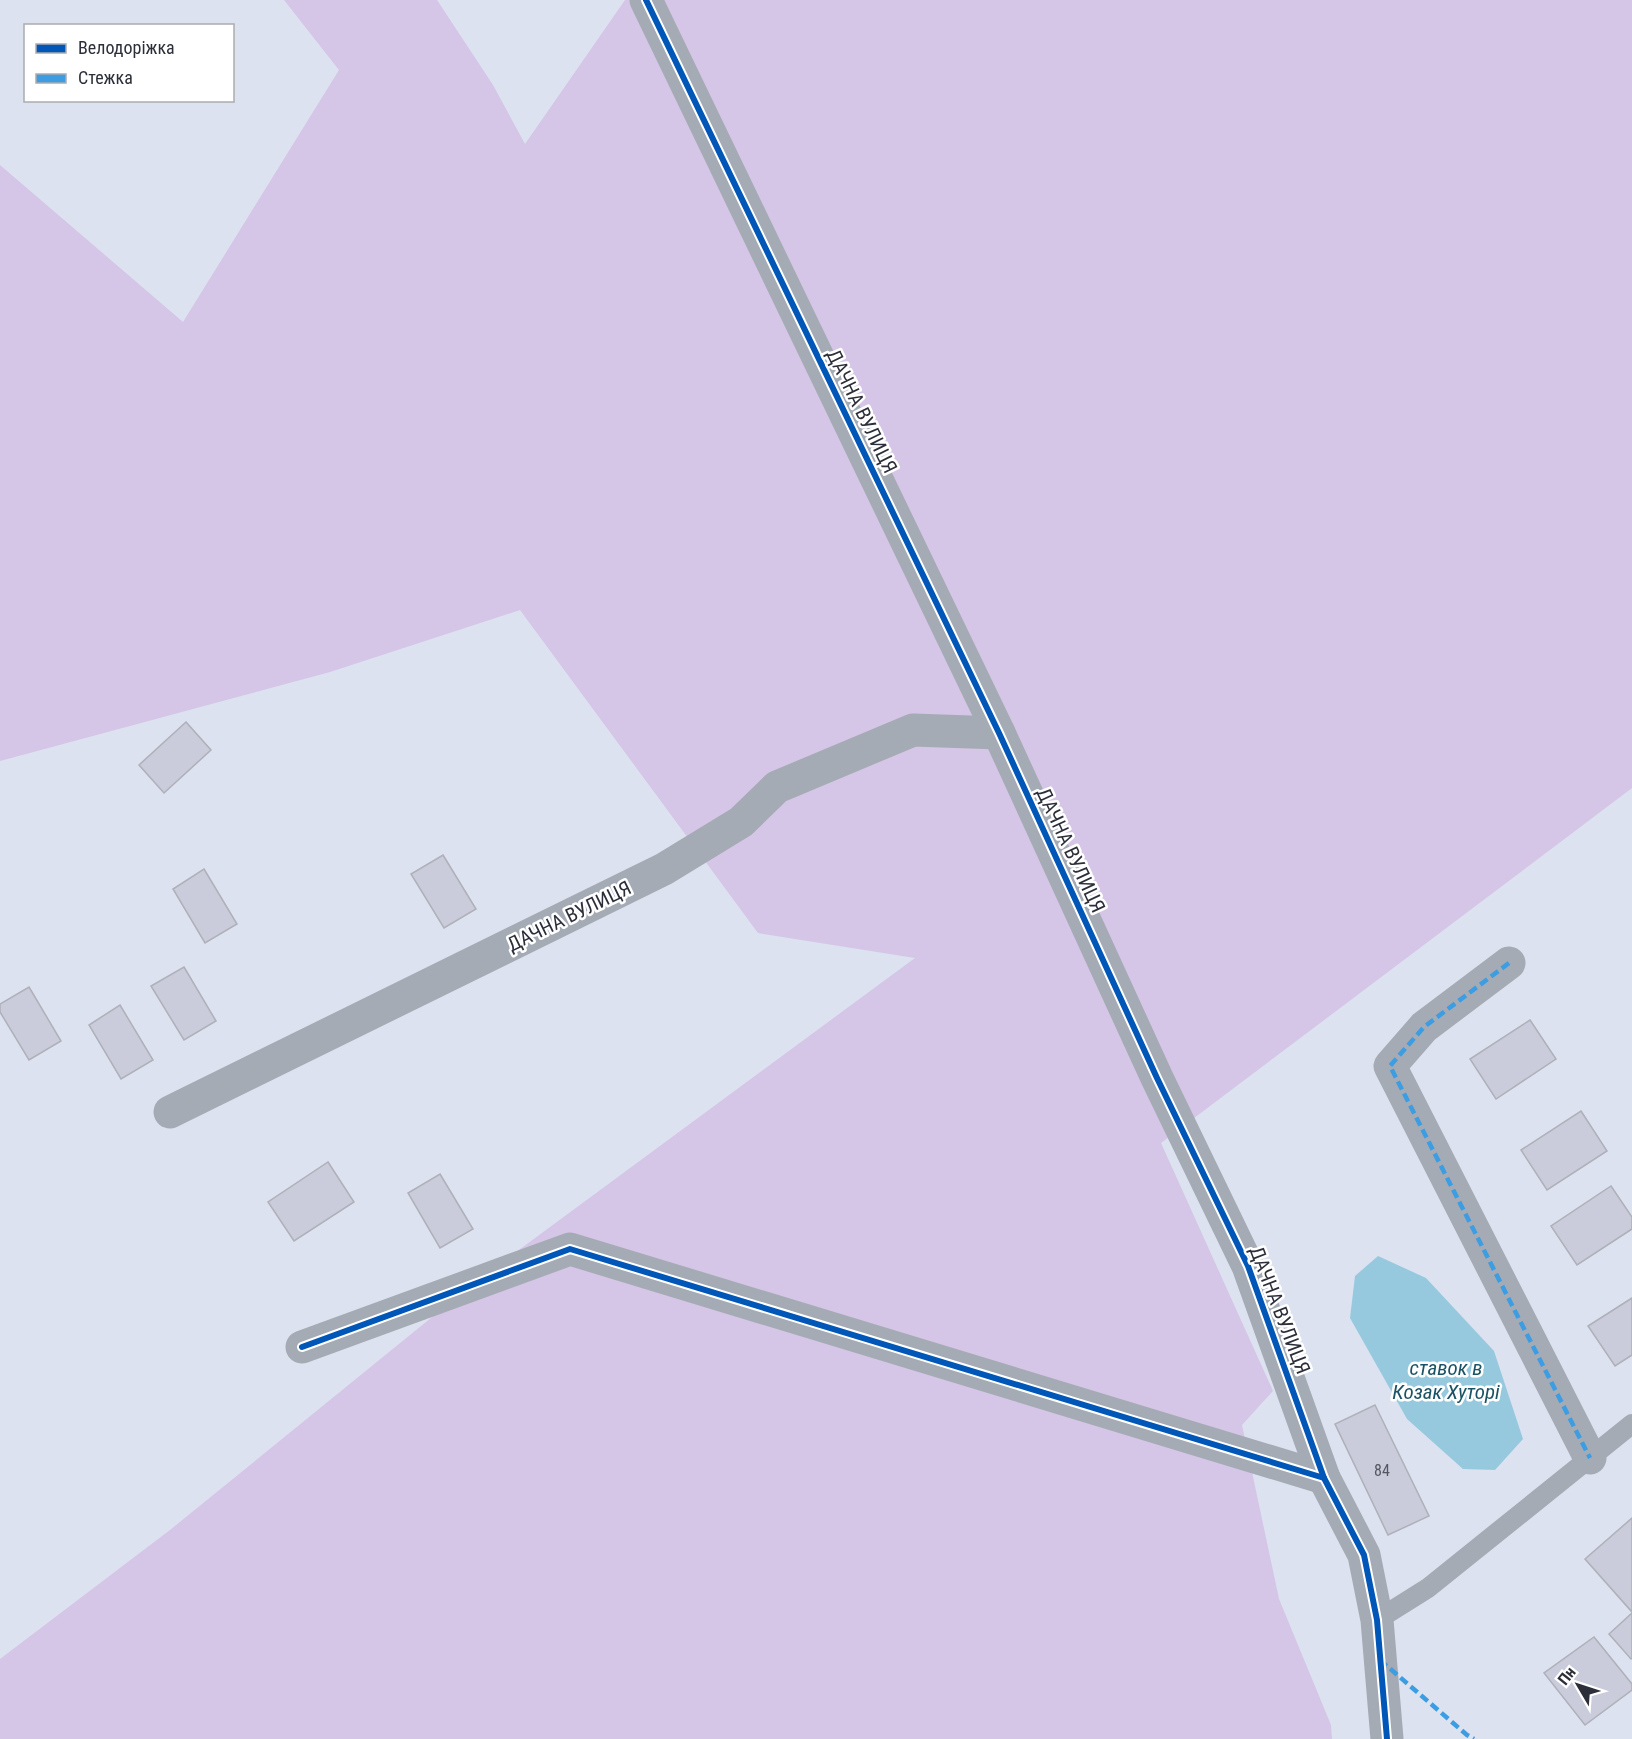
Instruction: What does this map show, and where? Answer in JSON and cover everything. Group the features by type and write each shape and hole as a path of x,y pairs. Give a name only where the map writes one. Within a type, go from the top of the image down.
{"street":[{"name":"ДАЧНА ВУЛИЦЯ","path":"646,0 999,733 1157,1078 1248,1266 1324,1478 1364,1555 1377,1620 1388,1739"},
{"name":"ДАЧНА ВУЛИЦЯ","path":"170,1112 664,869 741,822 777,787 913,730 999,733"},
{"path":"1509,963 1424,1028 1390,1066 1590,1458"},
{"path":"302,1347 570,1249 1324,1478"}],"lane":[{"path":"1377,1620 1428,1588 1632,1424"}],"shaded area":[{"path":"284,0 437,0 493,85 525,144 625,0 1632,0 1632,788 1161,1143 1273,1391 1242,1425 1279,1599 1331,1725 1332,1739 0,1739 0,1659 170,1530 474,1283 915,958 758,933 520,610 330,672 0,761 0,165 183,322 339,70"}],"water":[{"name":"ставок в Козак Хуторі","path":"1378,1256 1426,1278 1494,1351 1523,1439 1495,1470 1463,1469 1407,1419 1350,1318 1355,1276"}],"building":[{"path":"186,722 211,750 164,793 139,765"},
{"path":"443,855 476,909 444,928 411,874"},
{"path":"204,869 237,924 205,943 173,889"},
{"path":"184,967 216,1021 184,1040 151,986"},
{"path":"29,987 61,1041 29,1060 0,1012 0,1004"},
{"path":"120,1005 153,1060 121,1079 89,1025"},
{"path":"1530,1020 1556,1059 1496,1099 1470,1059"},
{"path":"1581,1111 1607,1151 1547,1190 1521,1150"},
{"path":"328,1162 354,1202 294,1241 268,1202"},
{"path":"440,1174 473,1229 440,1248 408,1193"},
{"path":"1611,1186 1632,1217 1632,1229 1577,1265 1551,1226"},
{"path":"1632,1298 1632,1355 1615,1366 1588,1326"},
{"path":"1375,1405 1429,1516 1388,1535 1335,1424"},
{"path":"1632,1518 1632,1612 1585,1559"},
{"path":"1632,1613 1632,1658 1631,1659 1609,1634"},
{"path":"1594,1637 1632,1684 1632,1690 1585,1725 1544,1673"}],"marked path":[{"path":"1509,963 1424,1027 1390,1066 1590,1458"},
{"path":"1380,1660 1474,1739"}],"cycle path":[{"path":"646,0 999,733 1157,1078 1248,1266 1324,1478 1364,1555 1377,1620 1387,1739"},
{"path":"302,1347 570,1249 1324,1478"}]}
